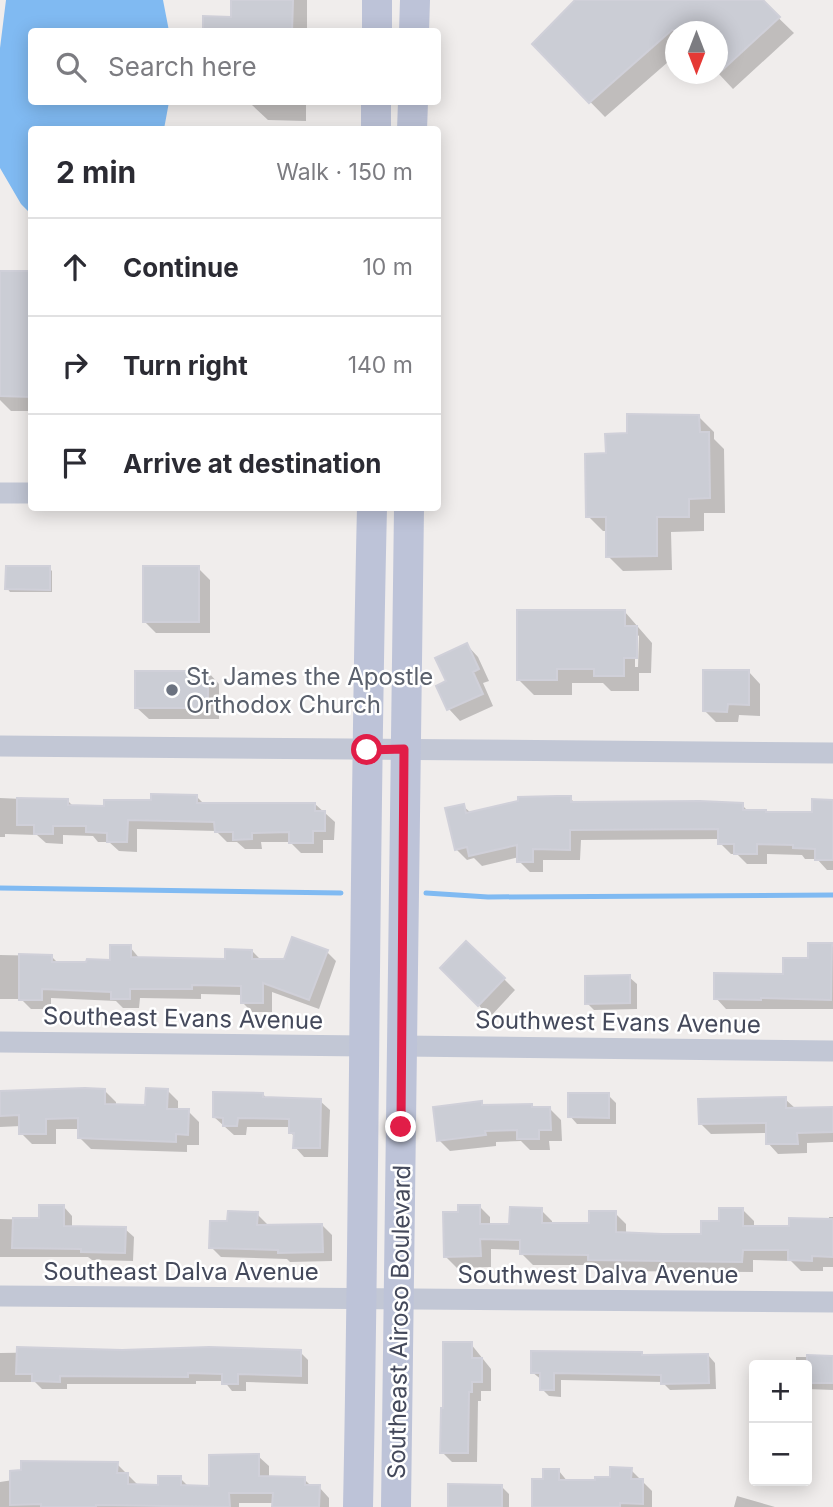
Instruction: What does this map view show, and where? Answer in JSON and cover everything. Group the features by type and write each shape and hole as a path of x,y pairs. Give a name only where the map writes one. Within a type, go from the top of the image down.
{"main road":[{"path":"377,0 377,28"},
{"path":"414,28 415,0"},
{"path":"376,105 376,126"},
{"path":"412,126 413,105"},
{"name":"Southeast Airoso Boulevard","path":"358,1507 372,511"},
{"name":"Southeast Airoso Boulevard","path":"396,1507 409,511"}],"street":[{"path":"0,493 28,493"},
{"path":"0,746 833,753"},
{"name":"Southeast Evans Avenue","path":"0,1042 365,1046"},
{"name":"Southwest Evans Avenue","path":"402,1046 833,1051"},
{"name":"Southeast Dalva Avenue","path":"0,1296 362,1299"},
{"name":"Southwest Dalva Avenue","path":"362,1299 833,1302"}],"water":[{"path":"6,0 163,0 168,28 28,28 28,105 168,105 165,126 28,126 28,211 0,168 0,48"}],"building":[{"path":"231,0 293,0 292,28 203,28 203,16 231,17"},
{"path":"575,0 763,0 780,17 728,65 728,21 665,21 665,36 589,103 532,44"},
{"path":"0,271 28,271 28,397 0,396"},
{"path":"627,414 699,415 700,432 709,432 710,498 689,499 689,517 657,517 657,556 606,557 606,517 586,517 585,454 606,453 605,434 627,433"},
{"path":"6,566 50,566 50,590 5,589"},
{"path":"143,566 199,566 199,622 143,622"},
{"path":"517,610 625,610 625,626 637,626 637,658 624,658 624,676 594,676 594,669 557,669 557,680 517,680"},
{"path":"467,643 479,669 473,672 483,694 447,710 436,686 446,681 435,658"},
{"path":"703,670 749,670 749,705 728,704 727,712 703,711"},
{"name":"St. James the Apostle Orthodox Church","path":"135,671 208,671 208,708 135,708"},
{"path":"151,794 197,795 197,803 315,803 315,811 325,811 325,831 313,831 313,843 289,843 289,832 252,833 252,839 233,840 233,832 215,832 214,822 128,820 127,842 107,842 107,833 86,832 86,826 53,826 53,834 34,834 34,825 17,825 17,798 68,799 68,805 104,806 104,800 151,800"},
{"path":"571,796 571,802 743,803 743,810 766,812 812,812 812,799 833,800 833,860 815,860 815,849 793,848 793,845 757,844 757,854 734,854 734,844 718,844 718,829 570,830 570,850 533,849 533,862 517,862 517,845 469,856 467,847 455,850 445,808 464,804 466,813 518,801 518,797"},
{"path":"292,937 328,950 309,1000 263,983 263,1003 241,1003 241,986 192,985 192,989 130,989 130,999 111,999 111,992 42,989 42,1000 19,1000 19,954 52,955 52,962 86,962 87,959 110,960 110,945 131,945 131,957 225,959 225,949 252,950 252,959 284,959"},
{"path":"466,941 505,978 478,1006 440,968"},
{"path":"808,943 832,943 831,1000 714,999 714,973 783,974 783,958 808,958"},
{"path":"630,975 630,1003 585,1004 585,976"},
{"path":"146,1088 168,1089 167,1109 189,1109 188,1135 176,1134 176,1142 78,1138 78,1118 46,1119 46,1134 19,1134 19,1115 0,1116 0,1091 105,1089 105,1104 145,1105"},
{"path":"213,1092 263,1093 263,1097 321,1099 320,1148 293,1148 294,1133 289,1133 289,1119 238,1118 237,1126 223,1126 223,1118 213,1117"},
{"path":"568,1093 609,1093 609,1118 568,1117"},
{"path":"786,1097 786,1108 833,1107 833,1132 797,1133 798,1144 766,1144 766,1123 699,1124 698,1099"},
{"path":"482,1101 482,1105 532,1104 532,1107 550,1107 551,1130 539,1130 539,1139 517,1139 517,1130 485,1131 486,1135 437,1141 433,1107"},
{"path":"39,1205 64,1205 64,1226 126,1227 125,1253 12,1248 13,1218 39,1218"},
{"path":"458,1205 480,1205 480,1224 509,1224 510,1207 542,1208 542,1223 589,1223 589,1211 616,1211 616,1232 662,1234 701,1234 701,1221 719,1221 719,1208 743,1208 743,1226 789,1226 789,1218 833,1219 833,1257 812,1256 812,1261 788,1260 788,1250 743,1250 742,1262 588,1260 588,1255 520,1254 520,1240 480,1239 481,1256 444,1257 443,1212 458,1212"},
{"path":"228,1211 258,1212 257,1225 322,1224 323,1252 278,1253 278,1250 209,1248 210,1221 227,1221"},
{"path":"443,1342 472,1342 472,1358 482,1358 482,1382 472,1382 472,1392 469,1392 468,1453 440,1453"},
{"path":"17,1347 301,1350 301,1376 238,1374 238,1384 222,1384 222,1374 188,1373 188,1377 60,1376 60,1382 32,1381 32,1374 16,1374"},
{"path":"531,1351 642,1352 642,1355 708,1354 709,1383 661,1384 661,1375 554,1373 554,1390 540,1390 540,1373 531,1373"},
{"path":"807,1355 833,1356 833,1383 812,1383 812,1360 807,1360"},
{"path":"259,1454 259,1476 305,1477 305,1485 320,1485 319,1507 272,1507 273,1493 229,1493 230,1507 10,1505 10,1471 21,1470 21,1461 118,1462 117,1473 128,1473 128,1484 158,1485 158,1476 181,1476 181,1485 209,1486 209,1455"},
{"path":"610,1467 632,1468 631,1479 643,1479 643,1504 620,1503 620,1507 532,1507 532,1479 543,1479 543,1469 559,1469 559,1480 595,1480 595,1477 610,1477"},
{"path":"448,1484 502,1485 502,1507 448,1507"}],"waterway":[{"path":"0,888 341,893"},
{"path":"426,893 488,897 833,895"}],"place":[{"name":"St. James the Apostle Orthodox Church","path":"172,690"}],"route":[{"path":"367,750 404,749 401,1127"}]}
